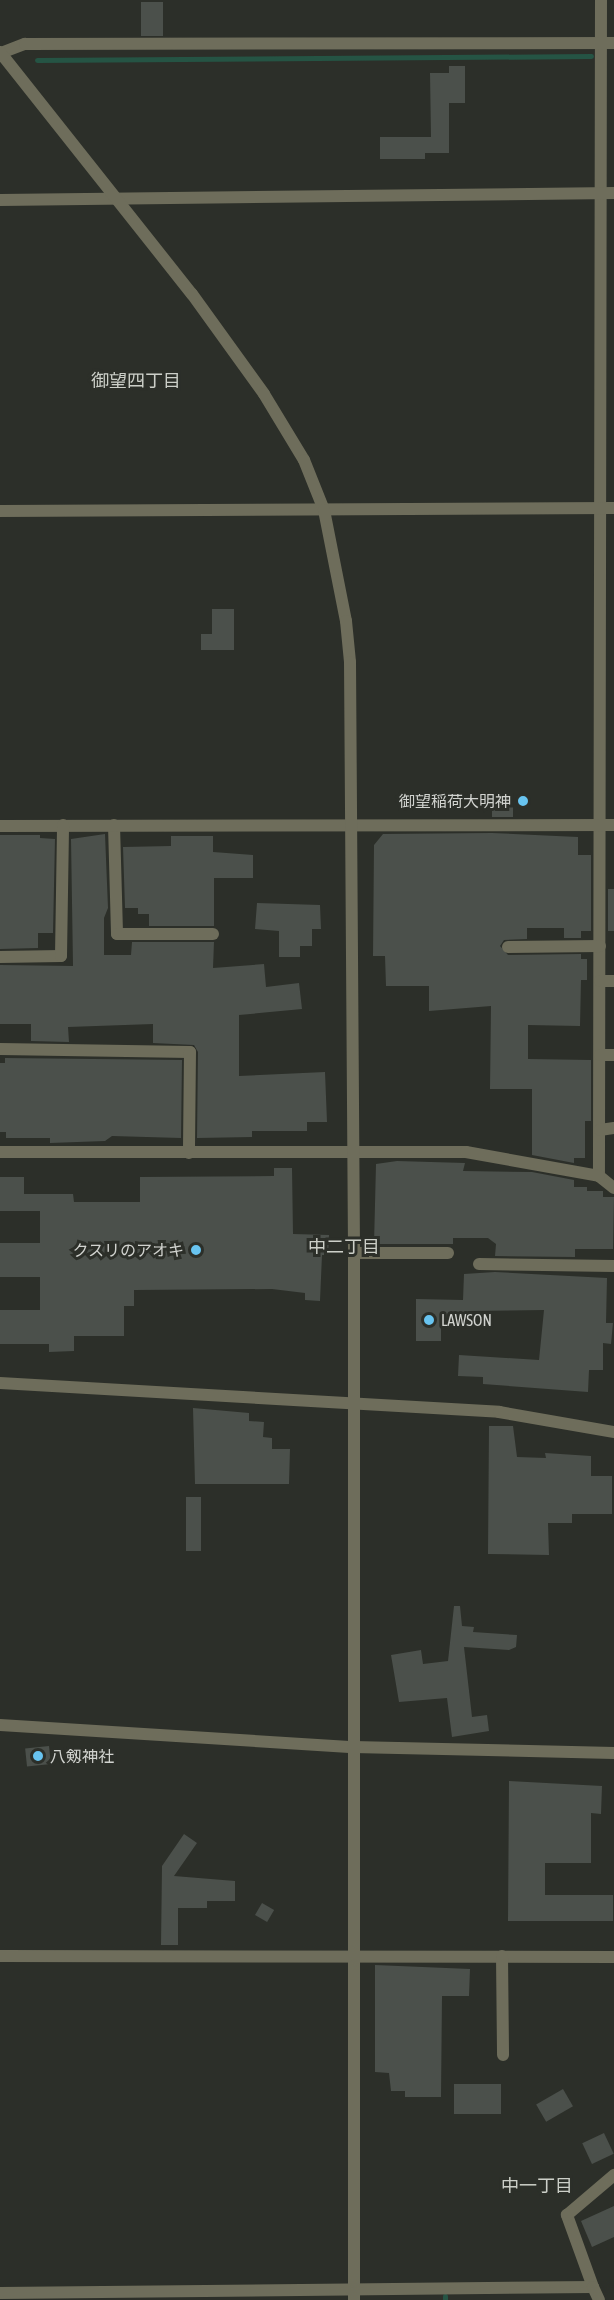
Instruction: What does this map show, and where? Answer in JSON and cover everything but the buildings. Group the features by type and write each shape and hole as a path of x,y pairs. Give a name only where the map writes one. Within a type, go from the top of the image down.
{"street":[{"path":"599,1176 601,825 608,508 608,43 602,0"},
{"path":"354,2295 354,1253 350,662 324,510 304,460 264,394 116,197 0,52 25,44 608,43"},
{"path":"0,200 608,193"},
{"path":"0,511 608,508"},
{"path":"0,957 62,956 63,825"},
{"path":"114,825 117,934 213,934"},
{"path":"0,826 614,825"},
{"path":"508,947 600,946"},
{"path":"600,981 614,981"},
{"path":"0,1049 190,1052 189,1153"},
{"path":"600,1055 614,1055"},
{"path":"600,1130 614,1128"},
{"path":"0,1152 466,1152 599,1176 614,1188"},
{"path":"354,1253 448,1253"},
{"path":"478,1264 614,1266"},
{"path":"0,1383 499,1412 614,1432"},
{"path":"0,1725 353,1747 614,1753"},
{"path":"0,1956 614,1957"},
{"path":"502,1956 503,2055"},
{"path":"598,2300 567,2216 614,2175"},
{"path":"0,2293 354,2295 593,2288"}],"waterway":[{"path":"37,60 591,56"}],"place":[{"name":"御望稲荷大明神","path":"523,801"},
{"name":"クスリのアオキ","path":"196,1250"},
{"name":"LAWSON","path":"429,1320"},
{"name":"八剱神社","path":"38,1756"}],"district":[{"name":"御望四丁目","path":"136,381"},
{"name":"中二丁目","path":"344,1247"},
{"name":"中一丁目","path":"537,2186"}]}
